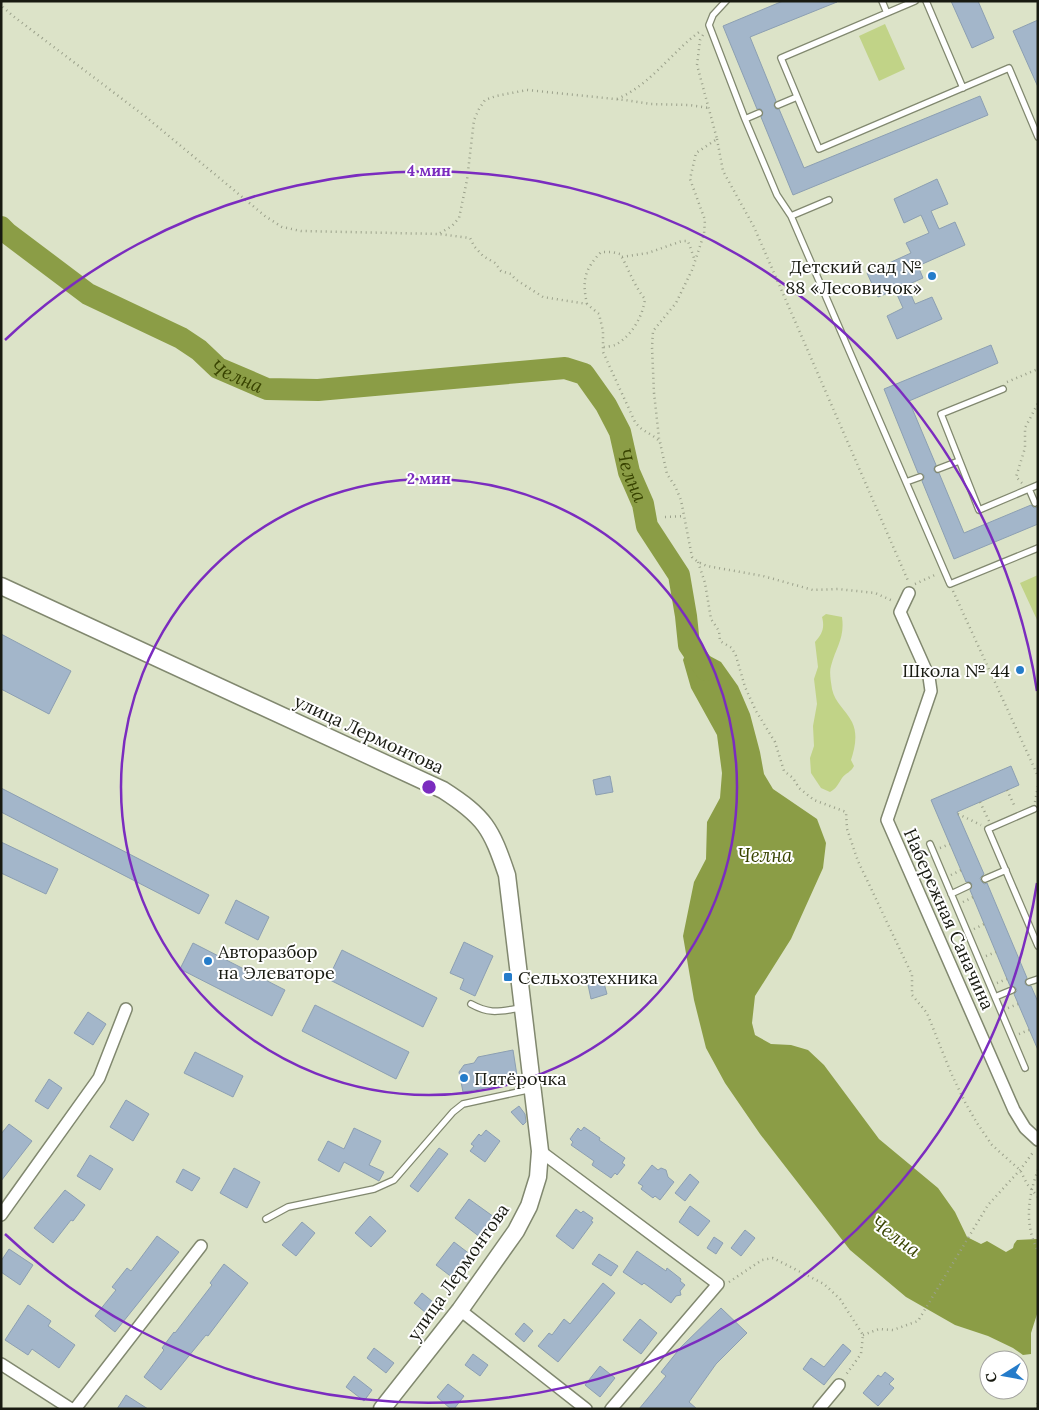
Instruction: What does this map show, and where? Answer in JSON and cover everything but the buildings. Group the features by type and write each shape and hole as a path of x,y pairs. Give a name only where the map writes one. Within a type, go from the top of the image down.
{"street":[{"name":"улица Лермонтова","path":"1,586 434,786 468,806 484,822 497,846 507,875 540,1151 538,1177 529,1206 516,1231 460,1310 382,1409"},
{"name":"Набережная Саначина","path":"909,593 900,612 929,677 931,691 887,820 1014,1110 1025,1128 1038,1140"},
{"path":"1,1215 98,1078 126,1009"},
{"path":"540,1151 718,1284 611,1409"},
{"path":"1,1364 73,1409 201,1246"},
{"path":"460,1310 586,1409"},
{"path":"819,1409 839,1385"}],"lane":[{"path":"726,1 713,15 710,25 745,119 777,195 791,216 950,584 1038,548"},
{"path":"882,1 888,13"},
{"path":"915,1 781,58 819,148 1008,68 1038,137"},
{"path":"926,1 962,88"},
{"path":"778,105 797,97"},
{"path":"745,119 759,113"},
{"path":"791,216 828,200"},
{"path":"1003,389 941,414 979,510 1038,485"},
{"path":"938,469 959,461"},
{"path":"906,482 920,476"},
{"path":"1029,489 1035,503"},
{"path":"1034,809 990,828 1038,946"},
{"path":"930,844 1025,1068"},
{"path":"986,879 1006,870"},
{"path":"951,894 968,886"},
{"path":"1029,982 1038,979"},
{"path":"995,997 1012,990"},
{"path":"471,1004 483,1011 490,1012 523,1008"},
{"path":"266,1219 288,1207 374,1189 394,1180 453,1112 463,1104 532,1088"}],"path":[{"path":"1,2 3,7 13,16 146,117 265,216 282,227 301,231 438,234 470,238 474,246 495,263 501,271 511,274 543,297 587,304 599,314 603,331 605,357 635,422 640,429 654,435 661,443"},
{"path":"616,100 631,93 650,78 666,61 710,25"},
{"path":"710,25 700,40 697,65 717,139 723,171 754,227 912,589 916,583 944,571"},
{"path":"438,234 452,226 459,218 467,180 474,120 485,100 512,92 527,90 651,104 689,104 709,108"},
{"path":"717,139 696,153 690,179 705,220 704,234 695,261 676,303 653,331 652,346 654,393 661,443 668,474 675,486 684,516 692,557 708,566 763,576 813,590 838,589 875,593 893,601"},
{"path":"622,257 648,253 682,241 688,241 695,261"},
{"path":"587,304 584,280 587,270 594,259 601,252 620,254 639,292 645,299 644,309 638,322 626,336 615,345 603,347"},
{"path":"1003,389 1001,385 1038,370"},
{"path":"1029,489 1016,477 1025,448 1025,428 1038,403"},
{"path":"664,517 684,516"},
{"path":"698,562 705,583 711,619 718,631 720,641 732,648 736,656 745,687 774,742 784,771 793,778 799,788 814,800 846,812 847,829 858,861 912,975 912,995 927,1013 951,1073 978,1123 992,1145 1020,1170 1027,1184 1038,1197"},
{"path":"950,584 1038,776"},
{"path":"1034,809 1038,786"},
{"path":"1007,790 1019,816"},
{"path":"980,802 990,828"},
{"path":"958,814 990,828"},
{"path":"863,1335 879,1329 893,1330 918,1321 988,1205 1020,1170 1038,1146"},
{"path":"1038,1170 1032,1188 1029,1210 1030,1227 1038,1251"},
{"path":"718,1284 725,1284 762,1260 772,1258 824,1284 840,1299 863,1335 861,1354 839,1385"},
{"path":"1037,1408 1038,1403"}],"shaded area":[{"path":"885,24 905,69 879,81 859,36"},
{"path":"1038,575 1038,622 1020,583"},
{"path":"826,614 842,617 843,624 840,642 830,668 830,674 833,694 852,722 855,736 855,746 851,760 854,766 830,792 821,788 811,773 810,758 814,746 813,726 817,704 814,679 818,667 815,642 822,631 822,617"}],"water":[{"name":"Челна","path":"689,645 721,662 738,686 750,714 764,774 773,789 817,819 826,843 823,868 791,939 755,996 752,1023 755,1035 771,1044 791,1045 808,1050 824,1065 879,1139 938,1188 955,1212 967,1237 981,1244 987,1241 1006,1252 1013,1248 1017,1240 1037,1239 1038,1311 1031,1333 1031,1354 1029,1354 1029,1350 1016,1350 988,1336 955,1325 906,1297 850,1250 760,1134 725,1083 706,1048 694,1000 683,936 694,882 706,859 707,822 720,798 722,773 717,735 691,688 683,660"}],"waterway":[{"name":"Челна","path":"1,227 88,294 181,338 199,350 218,368 267,389 318,390 565,368 584,374 606,405 620,432 629,472 643,504 647,526 679,575 689,645 706,670"}],"place":[{"name":"Детский сад № 88 «Лесовичок»","path":"932,276"},
{"name":"Школа № 44","path":"1020,670"},
{"name":"Авторазбор на Элеваторе","path":"208,961"},
{"name":"Сельхозтехника","path":"508,977"},
{"name":"Пятёрочка","path":"464,1078"}]}
